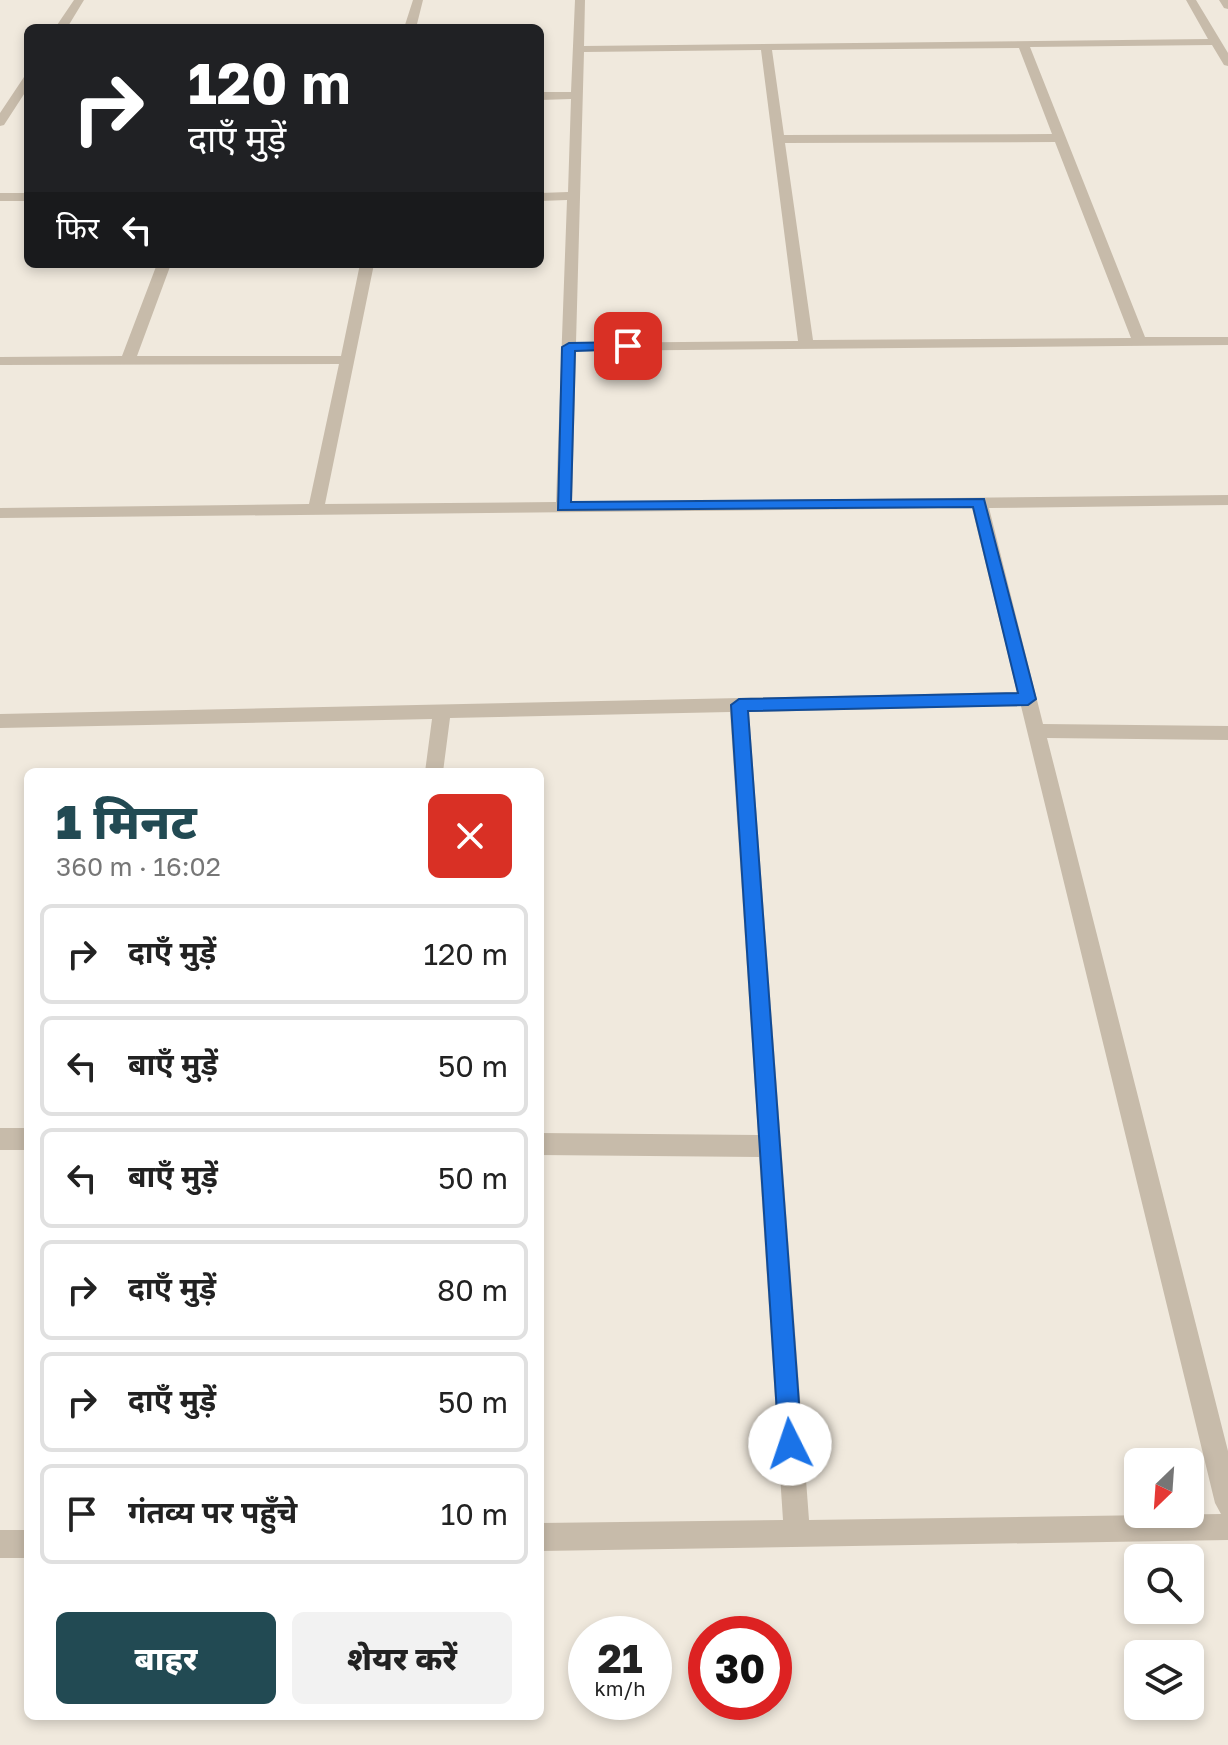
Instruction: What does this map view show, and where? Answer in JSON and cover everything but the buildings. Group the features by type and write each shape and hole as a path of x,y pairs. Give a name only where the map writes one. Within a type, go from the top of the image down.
{"street":[{"path":"64,24 79,0"},
{"path":"411,24 418,0"},
{"path":"564,507 580,0"},
{"path":"1191,0 1228,63"},
{"path":"1224,0 1228,6"},
{"path":"578,49 1216,42"},
{"path":"1023,44 1140,343"},
{"path":"766,47 806,345"},
{"path":"0,122 24,85"},
{"path":"544,96 577,95"},
{"path":"13,102 24,101"},
{"path":"778,139 1060,138"},
{"path":"544,197 574,196"},
{"path":"0,197 24,197"},
{"path":"128,361 163,268"},
{"path":"316,510 366,268"},
{"path":"569,347 1228,341"},
{"path":"0,361 347,360"},
{"path":"0,513 1228,500"},
{"path":"979,502 1228,1503"},
{"path":"0,721 1028,699"},
{"path":"739,705 797,1533"},
{"path":"435,768 442,712"},
{"path":"1036,731 1228,733"},
{"path":"0,1139 24,1139"},
{"path":"544,1144 770,1146"},
{"path":"544,1537 1228,1527"},
{"path":"0,1544 24,1544"}],"route":[{"path":"628,346 569,347 564,507 979,502 1028,699 739,705 790,1444"}]}
